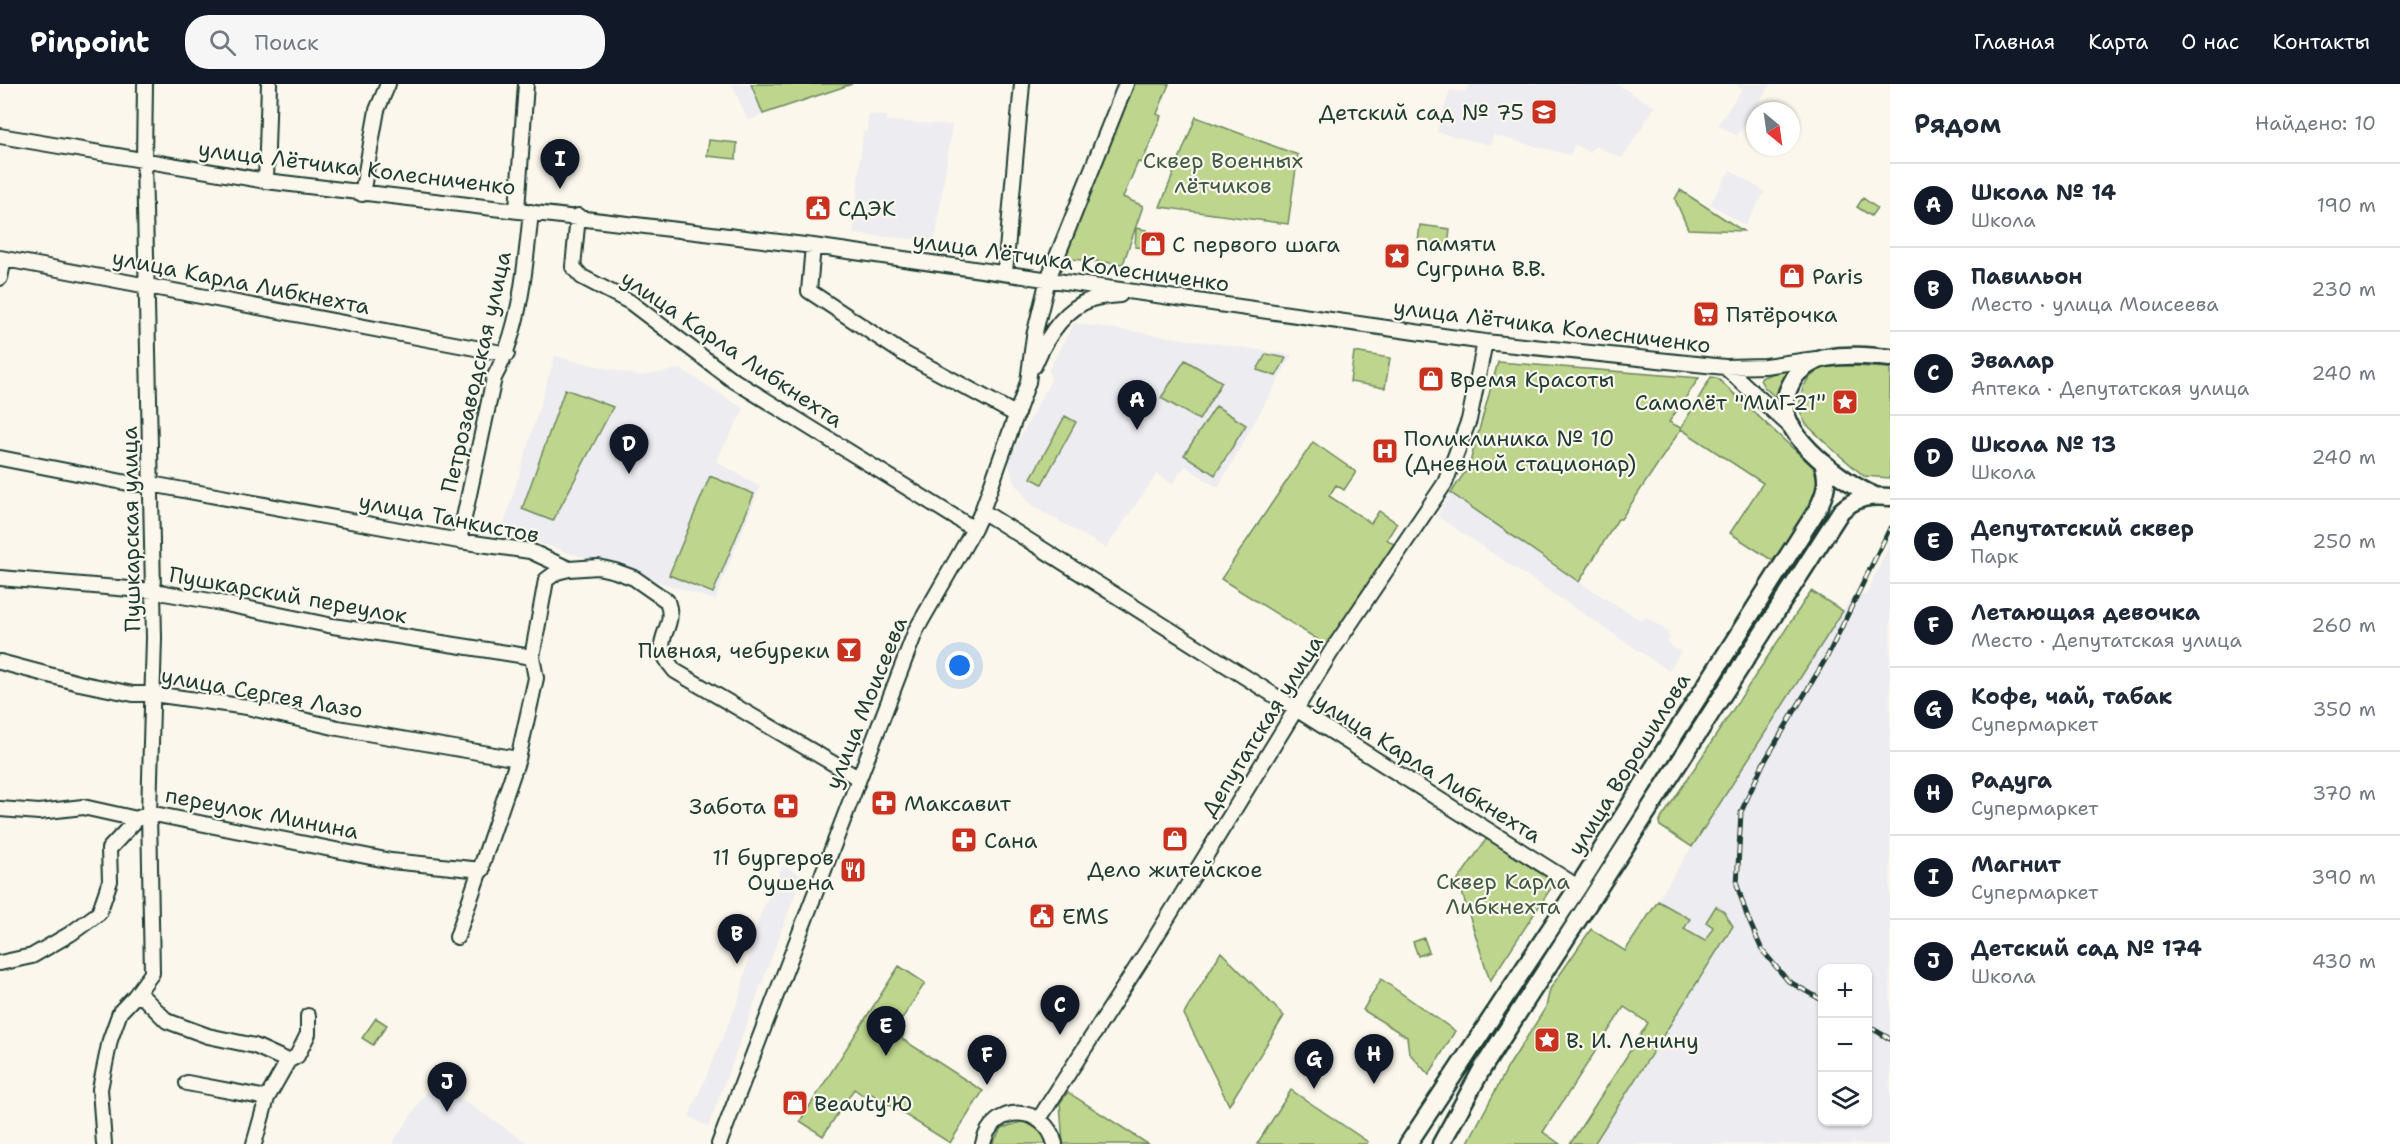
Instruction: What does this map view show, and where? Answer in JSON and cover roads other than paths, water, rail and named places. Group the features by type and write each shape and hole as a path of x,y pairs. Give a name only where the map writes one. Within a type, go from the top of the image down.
{"main road":[{"name":"улица Ворошилова","path":"1890,358 1857,355 1824,358 1808,365 1795,376 1788,389 1785,402 1786,414 1793,429 1845,482 1873,495 1890,497"},
{"name":"улица Ворошилова","path":"1408,1144 1578,887 1817,510 1827,489 1827,476 1823,462"},
{"name":"улица Ворошилова","path":"1441,1144 1482,1069 1841,511 1849,503 1873,495"}],"street":[{"name":"Пушкарская улица","path":"135,996 152,973 143,816 153,694 152,484 144,160 145,84"},
{"path":"266,181 269,84"},
{"path":"362,194 378,110 388,84"},
{"path":"517,210 526,84"},
{"path":"1005,272 1022,84"},
{"name":"улица Моисеева","path":"719,1144 916,630 974,530 982,511 1028,381 1034,336 1048,279 1126,84"},
{"name":"улица Лётчика Колесниченко","path":"0,136 266,181 362,194 578,216 813,246 1485,342 1725,367 1793,429"},
{"name":"Петрозаводская улица","path":"459,541 494,378 507,354 522,287 531,212"},
{"name":"улица Карла Либкнехта","path":"578,216 573,267 582,277 630,302 730,378 974,530"},
{"path":"813,246 809,291 902,352 1017,415"},
{"name":"улица Карла Либкнехта","path":"0,278 2,258 507,354"},
{"path":"1028,381 1051,334 1075,308 1091,299 1137,293"},
{"name":"Депутатская улица","path":"1039,1119 1149,948 1331,652 1445,483 1469,420 1485,342"},
{"path":"1725,367 1765,366 1824,358"},
{"name":"улица Танкистов","path":"0,458 133,484 152,484 530,552 569,569 598,567 634,578 666,601 670,609 670,618 661,642 663,657 675,671 858,778"},
{"name":"улица Карла Либкнехта","path":"982,511 1578,887"},
{"path":"457,937 482,870 518,759 536,678 532,657 546,580 557,572 569,569"},
{"name":"Пушкарский переулок","path":"0,578 153,591 333,626 532,657"},
{"name":"улица Сергея Лазо","path":"0,662 133,694 153,694 247,707 338,728 518,759"},
{"name":"переулок Минина","path":"0,809 39,813 83,807 143,816 201,821 392,861 482,870"},
{"path":"0,963 32,956 70,934 99,913 110,881 109,849 143,816"},
{"path":"104,1144 100,1089 110,1040 120,1012 135,996 144,998 167,1021 208,1036 255,1046 288,1061"},
{"path":"254,1144 267,1098 288,1061 297,1056 308,1034 308,1016"},
{"path":"187,1083 267,1098"},
{"path":"983,1144 988,1130 1005,1116 1027,1114 1039,1119 1047,1126 1055,1144"}],"railway":[{"path":"1818,998 1788,981 1762,950 1747,916 1737,885 1741,812 1763,764 1828,655 1890,528"},
{"path":"1872,1028 1890,1039"}],"place":[{"name":"Детский сад № 75","path":"1544,112"},
{"name":"Магнит","path":"560,189"},
{"name":"СДЭК","path":"818,208"},
{"name":"С первого шага","path":"1153,244"},
{"name":"памяти Сугрина В.В.","path":"1397,256"},
{"name":"Paris","path":"1792,276"},
{"name":"Пятёрочка","path":"1706,314"},
{"name":"Время Красоты","path":"1431,379"},
{"name":"Самолёт \"МиГ-21\"","path":"1845,402"},
{"name":"Школа № 14","path":"1137,430"},
{"name":"Поликлиника № 10 (Дневной стационар)","path":"1385,451"},
{"name":"Школа № 13","path":"629,474"},
{"name":"Пивная, чебуреки","path":"849,650"},
{"name":"Максавит","path":"884,803"},
{"name":"Забота","path":"786,806"},
{"name":"Дело житейское","path":"1175,839"},
{"name":"Сана","path":"964,840"},
{"name":"11 бургеров Оушена","path":"853,870"},
{"name":"EMS","path":"1042,916"},
{"name":"Павильон","path":"737,964"},
{"name":"Эвалар","path":"1060,1035"},
{"name":"В. И. Ленину","path":"1547,1040"},
{"name":"Депутатский сквер","path":"886,1056"},
{"name":"Радуга","path":"1374,1084"},
{"name":"Летающая девочка","path":"987,1085"},
{"name":"Кофе, чай, табак","path":"1314,1089"},
{"name":"Beauty'Ю","path":"795,1103"},
{"name":"Детский сад № 174","path":"447,1112"}],"park label":[{"name":"Сквер Военных лётчиков","path":"1223,172"},
{"name":"Сквер Карла Либкнехта","path":"1503,894"}]}
